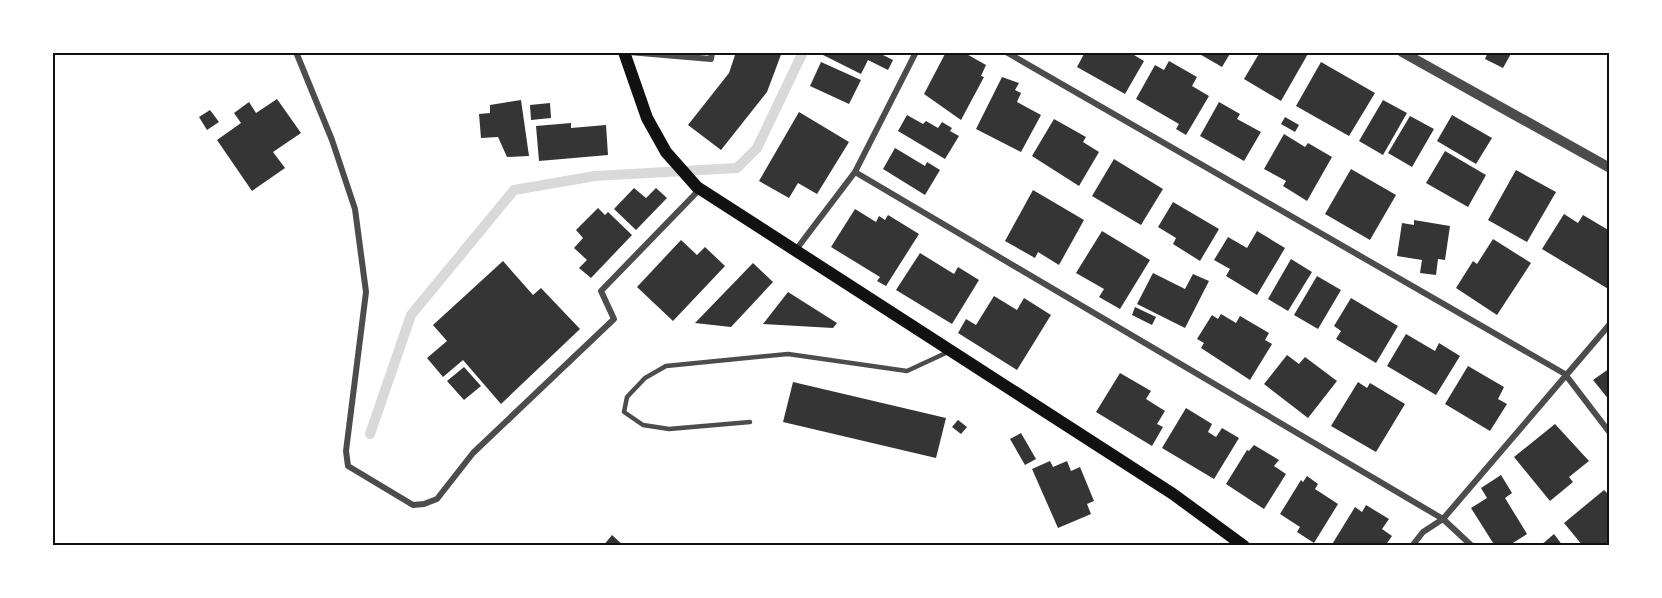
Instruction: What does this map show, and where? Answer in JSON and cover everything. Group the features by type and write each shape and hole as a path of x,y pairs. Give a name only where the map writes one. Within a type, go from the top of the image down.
{"main road":[{"path":"624,52 640,100 666,152 699,188 1173,494 1244,546"}],"street":[{"path":"296,52 332,140 355,209 366,292 346,451 348,466 413,505 437,499 473,453 614,319 602,291 699,188"},
{"path":"629,52 711,58 712,52"},
{"path":"795,251 855,172 916,52"},
{"path":"1006,52 1565,374 1610,433"},
{"path":"1402,52 1610,168"},
{"path":"855,172 1443,519 1472,546"},
{"path":"1412,546 1423,532 1443,519 1610,324"}],"lane":[{"path":"750,422 669,429 643,425 624,412 627,397 633,390 645,378 666,366 788,354 908,371 950,351"}],"building":[{"path":"736,52 782,52 767,92 721,150 688,125 729,73"},
{"path":"817,52 877,52 893,60 888,70 868,60 861,74"},
{"path":"946,52 963,52 986,65 981,76 984,77 961,120 924,94"},
{"path":"1085,52 1129,52 1144,61 1125,94 1077,67"},
{"path":"1196,52 1231,52 1222,67"},
{"path":"1260,52 1309,52 1281,101 1244,79"},
{"path":"1488,52 1512,52 1503,68 1485,59"},
{"path":"1169,61 1197,77 1192,86 1209,96 1186,135 1176,129 1179,124 1136,99 1155,65 1164,70"},
{"path":"821,62 861,80 849,104 810,86"},
{"path":"1321,62 1375,93 1349,136 1296,106"},
{"path":"1002,77 1019,83 1015,90 1021,93 1017,102 1041,115 1021,152 976,129"},
{"path":"277,99 301,133 273,152 285,168 252,191 217,140 241,123 234,113 249,102 256,113"},
{"path":"521,100 529,156 507,157 498,137 481,138 479,114 490,113 490,105"},
{"path":"1383,100 1407,113 1383,155 1359,141"},
{"path":"1219,102 1240,114 1237,119 1261,132 1244,161 1200,136"},
{"path":"550,103 551,118 531,120 530,105"},
{"path":"210,110 219,122 207,130 199,117"},
{"path":"799,112 849,142 817,194 798,183 789,198 759,181"},
{"path":"907,115 923,124 926,121 938,128 942,122 952,128 950,131 959,136 945,159 898,131"},
{"path":"1452,115 1492,138 1476,164 1437,141"},
{"path":"1410,116 1434,129 1412,167 1388,153"},
{"path":"1285,117 1299,125 1295,132 1281,124"},
{"path":"1054,119 1086,137 1083,142 1099,152 1079,186 1032,156"},
{"path":"571,123 571,128 606,125 608,155 539,161 536,126"},
{"path":"1284,134 1305,147 1308,143 1332,157 1307,201 1283,186 1286,181 1264,169"},
{"path":"895,148 925,166 927,162 940,170 925,195 883,169"},
{"path":"1445,151 1486,175 1468,207 1426,183"},
{"path":"1114,159 1163,189 1141,225 1092,196"},
{"path":"1351,169 1396,195 1370,240 1325,214"},
{"path":"1516,170 1556,192 1527,242 1488,220"},
{"path":"634,188 646,198 656,188 667,198 636,230 614,209"},
{"path":"1033,190 1084,220 1059,265 1038,252 1035,258 1005,241"},
{"path":"1173,202 1219,229 1200,261 1173,244 1176,238 1158,227"},
{"path":"598,208 605,215 608,212 632,235 591,278 579,268 587,260 574,248 583,238 576,230"},
{"path":"855,209 876,222 879,216 885,220 888,215 919,234 886,286 877,281 880,277 831,247"},
{"path":"1564,214 1578,223 1583,215 1610,231 1610,290 1542,249"},
{"path":"1414,220 1450,226 1445,260 1438,259 1436,275 1420,273 1422,260 1397,256 1402,223 1414,225"},
{"path":"1102,231 1150,260 1120,309 1099,297 1104,289 1076,273"},
{"path":"1257,231 1285,248 1257,295 1226,276 1230,269 1214,260 1228,237 1247,248"},
{"path":"1493,239 1531,263 1497,315 1456,288 1473,261 1477,264"},
{"path":"681,240 697,255 705,247 725,266 673,321 637,287"},
{"path":"920,253 954,274 958,267 979,280 952,324 896,290"},
{"path":"1291,259 1312,272 1288,311 1268,299"},
{"path":"503,261 533,295 541,288 580,329 501,404 463,360 443,377 427,358 447,341 433,325"},
{"path":"753,263 773,282 731,327 695,323"},
{"path":"1153,273 1185,289 1193,274 1209,281 1185,328 1137,304"},
{"path":"1317,276 1341,290 1318,329 1294,315"},
{"path":"788,292 837,323 833,328 763,324"},
{"path":"994,296 1017,310 1024,298 1051,315 1017,370 958,333 966,319 976,325"},
{"path":"1351,298 1398,326 1376,363 1336,339 1341,331 1334,326"},
{"path":"1135,307 1156,317 1152,325 1132,315"},
{"path":"1221,314 1236,323 1240,316 1269,333 1265,340 1272,344 1250,380 1201,348 1204,343 1197,339 1212,315 1218,319"},
{"path":"1406,334 1435,351 1439,343 1460,356 1436,395 1387,366"},
{"path":"1287,355 1299,364 1305,357 1337,381 1308,418 1264,384"},
{"path":"1468,366 1504,387 1498,399 1507,404 1490,431 1445,404"},
{"path":"464,367 481,386 464,400 447,381"},
{"path":"1610,368 1610,401 1593,380"},
{"path":"1120,373 1151,391 1146,399 1165,411 1157,424 1163,427 1152,446 1096,412"},
{"path":"793,382 946,418 936,458 783,422"},
{"path":"1358,382 1367,388 1370,383 1405,404 1376,452 1331,426"},
{"path":"1186,408 1212,424 1208,432 1216,437 1222,428 1239,438 1214,479 1162,448"},
{"path":"958,420 967,427 961,434 952,427"},
{"path":"1555,424 1589,461 1569,477 1573,482 1550,501 1514,457"},
{"path":"1021,433 1036,459 1025,465 1010,439"},
{"path":"1254,445 1279,460 1274,466 1286,474 1264,509 1226,484 1247,450 1249,451"},
{"path":"1050,461 1053,467 1067,461 1071,471 1080,467 1094,501 1087,504 1091,514 1058,528 1032,469"},
{"path":"1501,475 1512,493 1505,498 1527,534 1508,546 1495,546 1471,508 1487,498 1481,488"},
{"path":"1307,476 1318,484 1315,489 1338,504 1314,543 1297,532 1300,527 1280,514 1301,480 1303,482"},
{"path":"1604,490 1610,496 1610,546 1583,546 1564,523"},
{"path":"1366,505 1389,519 1382,529 1392,536 1385,546 1331,546 1355,507 1362,512"},
{"path":"1554,534 1563,546 1540,546"},
{"path":"612,535 624,546 603,546"}],"waterway":[{"path":"370,434 411,315 514,190 595,176 737,168 757,148 803,52"}]}
